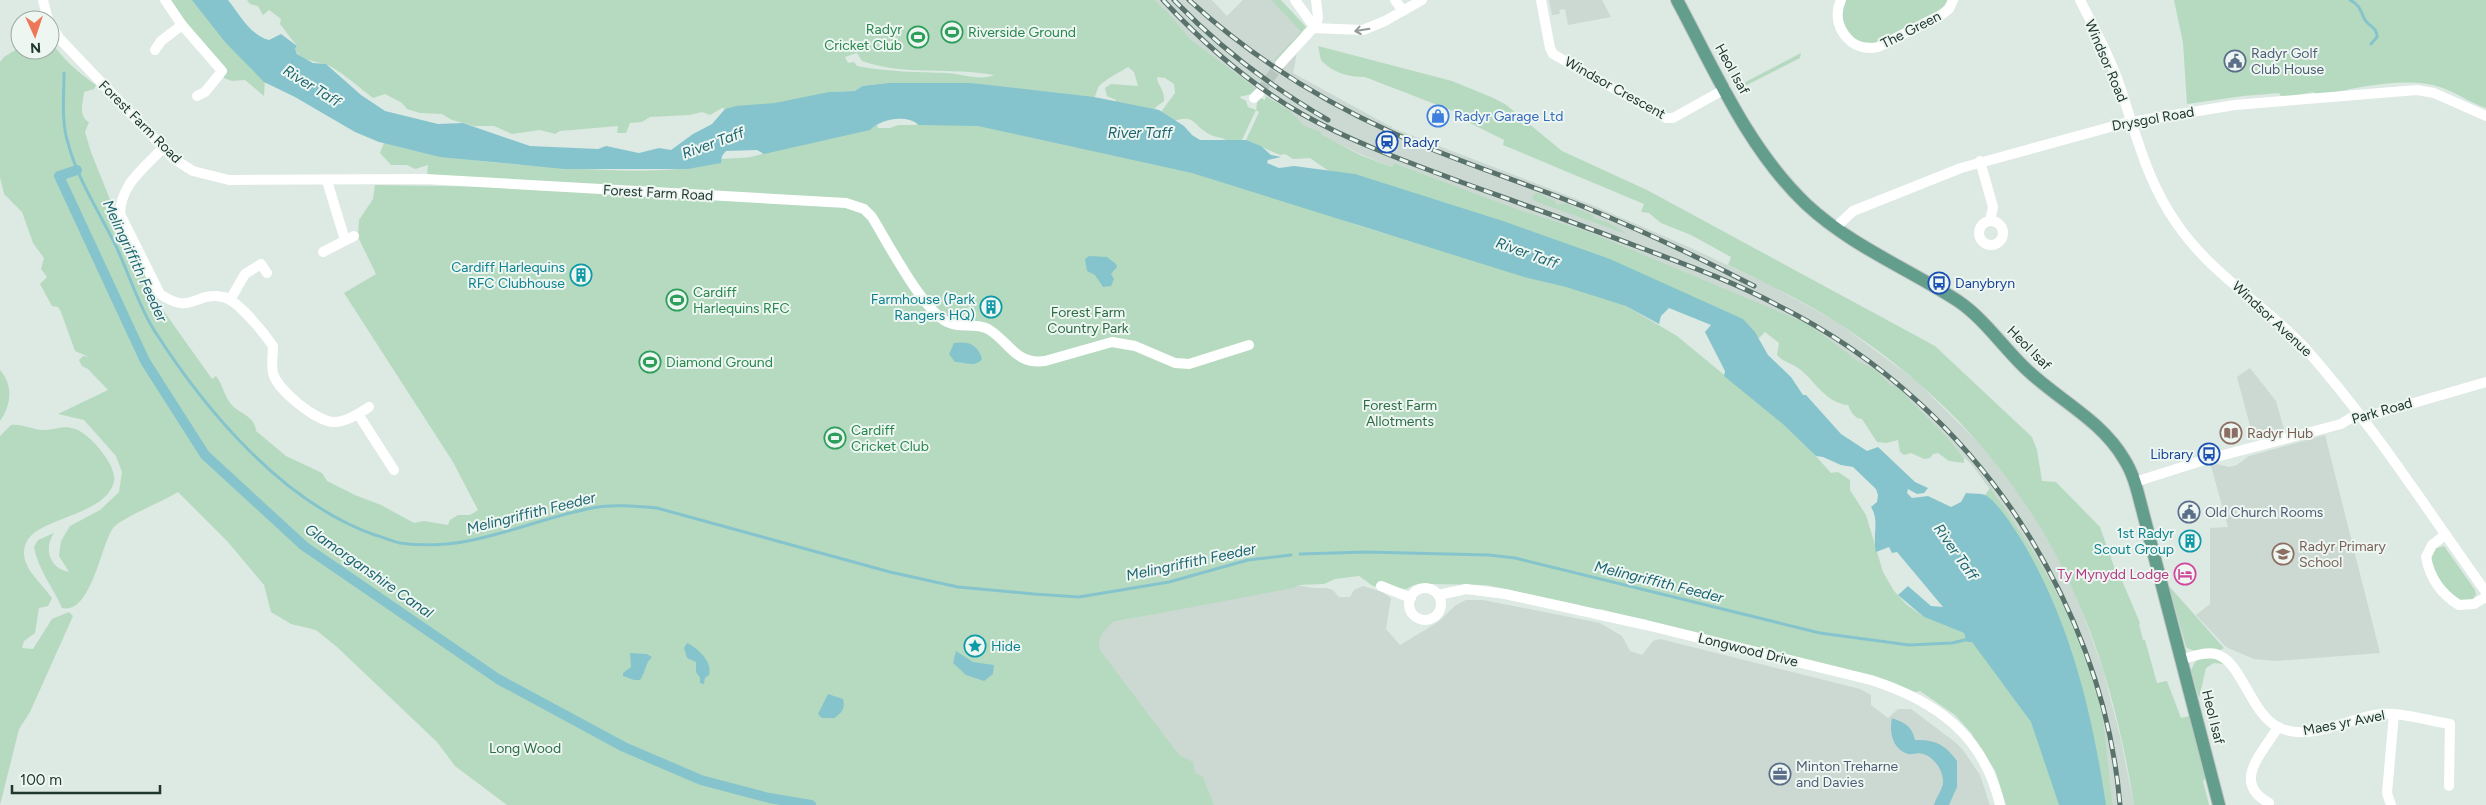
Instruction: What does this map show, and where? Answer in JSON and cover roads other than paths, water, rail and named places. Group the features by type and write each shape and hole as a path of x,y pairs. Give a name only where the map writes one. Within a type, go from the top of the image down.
{"main road":[{"name":"Heol Isaf","path":"1677,0 1753,137 1776,172 1800,198 1834,228 1858,244 1945,293 1978,317 2029,372 2103,432 2125,460 2135,482 2219,805"}],"street":[{"path":"165,0 182,25 222,71 205,92 197,96"},
{"path":"1295,0 1310,21 1316,26 1363,30 1422,0"},
{"path":"1280,64 1307,33 1316,26 1318,18 1316,0"},
{"path":"1395,0 1403,11"},
{"name":"Windsor Crescent","path":"1541,0 1550,48 1553,54 1666,118 1673,118 1725,89"},
{"name":"The Green","path":"1841,0 1837,13 1842,31 1856,46 1867,49 1878,47 1941,16 1949,9 1953,0"},
{"name":"Windsor Road","path":"2080,0 2114,73 2130,122"},
{"path":"155,50 161,41 182,25"},
{"name":"Forest Farm Road","path":"60,39 174,159 188,168 215,178 426,179 846,203 860,207 872,217 935,314 948,323 987,329 1022,359 1036,362 1045,361 1100,345 1118,342 1135,346 1166,361 1189,364 1249,346"},
{"name":"Drysgol Road","path":"1834,228 1852,211 1980,161 2130,122 2242,104 2417,90 2434,93 2486,116"},
{"name":"Windsor Avenue","path":"2130,122 2152,183 2182,232 2209,261 2287,330 2362,417 2486,592"},
{"path":"163,148 125,188 120,199 120,214 160,294 172,303 185,305 212,297 224,297 230,300 239,307 273,346 273,373 278,384 290,397 322,420 334,422 345,420 369,407"},
{"path":"1980,161 1993,207 1990,221"},
{"path":"323,252 350,238 327,180"},
{"path":"230,300 245,274 261,264 267,273"},
{"name":"Park Road","path":"2135,482 2201,461 2341,424 2354,416 2362,417 2486,382"},
{"path":"358,414 394,470"},
{"path":"2445,535 2432,545 2426,557 2436,584 2443,593 2459,605 2474,604 2486,597"},
{"path":"1381,586 1410,598 1408,604 1412,614 1416,618 1427,620 1437,616 1440,612 1441,600 1439,595"},
{"name":"Longwood Drive","path":"1410,598 1412,593 1424,588 1435,591 1439,595 1466,588 1505,594 1655,627 1871,680 1901,690 1940,711 1967,738 1990,774 2000,805"},
{"path":"2182,659 2208,653 2221,657 2233,667 2260,711 2278,727 2250,775 2252,790 2258,797 2269,803"},
{"path":"2391,805 2387,793 2394,714"},
{"name":"Maes yr Awel","path":"2278,727 2300,732 2371,716 2394,714 2450,724 2450,786"}],"water":[{"name":"River Taff","path":"192,0 228,0 256,34 269,40 281,34 297,46 295,49 297,54 313,63 326,64 361,95 385,111 438,124 463,123 530,146 598,149 606,146 639,153 659,148 671,150 693,134 712,124 725,109 736,106 775,103 829,92 855,91 862,86 888,83 971,83 1094,97 1159,110 1184,126 1192,135 1200,140 1246,140 1261,146 1271,155 1281,157 1268,160 1267,163 1279,168 1294,166 1355,174 1503,221 1610,259 1743,319 1755,332 1768,355 1791,377 1803,395 1806,395 1841,434 1867,451 1878,447 1915,482 1928,488 1924,493 1917,494 1908,489 1907,493 1912,498 1928,496 1951,507 1961,502 1966,493 1983,494 1995,503 2021,539 2038,570 2066,634 2077,668 2094,735 2106,805 2059,805 2031,722 1972,642 1967,642 1964,633 1924,617 1898,595 1908,586 1931,606 1943,607 1897,552 1892,553 1889,547 1876,552 1875,518 1871,507 1877,502 1878,495 1876,489 1853,467 1841,465 1816,456 1784,425 1724,376 1725,371 1705,332 1711,325 1669,308 1661,316 1659,324 1626,306 1566,287 1524,277 1192,173 978,126 919,125 907,120 894,119 880,123 870,130 764,154 757,150 726,151 722,156 721,163 688,169 564,169 440,157 379,142 355,132 295,97 264,82 225,42"},
{"path":"1089,256 1107,257 1116,264 1117,267 1111,274 1114,279 1111,286 1103,287 1095,275 1087,271 1085,259"},
{"path":"954,343 968,343 972,345 978,350 982,359 973,364 955,362 949,354"},
{"path":"687,643 696,648 707,660 710,670 704,684 700,683 700,678 696,672 696,662 687,658 684,648"},
{"path":"956,651 973,662 994,665 993,674 984,681 966,675 953,663"},
{"path":"630,653 647,654 652,657 640,680 623,676 623,673 631,667"},
{"path":"828,694 843,699 844,705 839,715 834,718 822,718 818,714"},
{"path":"1892,718 1907,726 1912,731 1915,740 1939,744 1949,751 1957,761 1957,787 1949,805 1934,805 1943,783 1939,768 1934,761 1923,754 1908,754 1898,748 1892,734"}],"waterway":[{"path":"2350,0 2358,6 2365,20 2376,31 2377,37 2371,44"},
{"name":"Melingriffith Feeder","path":"64,73 64,126 72,156 88,194 114,242 148,320 174,360 222,422 278,477 309,501 341,520 375,535 400,543 450,544 474,540 592,508 616,506 649,507 890,572 958,587 1079,597 1169,582 1248,560 1291,555"},
{"name":"Glamorganshire Canal","path":"77,170 59,176 145,361 205,455 304,546 498,679 624,747 701,780 769,798 811,805"},
{"name":"Melingriffith Feeder","path":"1300,554 1366,552 1489,555 1515,558 1820,633 1909,645 1952,643 1969,639"}],"tunnel":[{"path":"1260,92 1280,64"}],"railway":[{"path":"1163,0 1228,62 1264,90 1321,124 1360,143 1400,159 1672,259 1743,288 1815,326 1851,349 1886,375 1950,433 1979,466 2005,500 2047,567 2078,632 2101,700 2116,770 2120,805"},
{"path":"1174,0 1191,18 1247,66 1286,94 1328,120"},
{"path":"1189,0 1235,39 1260,57 1311,90 1364,119 1438,152 1604,215 1669,244 1754,286"}],"place":[{"name":"Riverside Ground","path":"952,32"},
{"name":"Radyr Cricket Club","path":"918,37"},
{"name":"Radyr Golf Club House","path":"2235,61"},
{"name":"Radyr Garage Ltd","path":"1438,116"},
{"name":"Radyr","path":"1387,142"},
{"name":"Cardiff Harlequins RFC Clubhouse","path":"581,275"},
{"name":"Danybryn","path":"1939,283"},
{"name":"Cardiff Harlequins RFC","path":"677,300"},
{"name":"Farmhouse (Park Rangers HQ)","path":"991,307"},
{"name":"Diamond Ground","path":"650,362"},
{"name":"Radyr Hub","path":"2231,433"},
{"name":"Cardiff Cricket Club","path":"835,438"},
{"name":"Library","path":"2209,454"},
{"name":"Old Church Rooms","path":"2189,512"},
{"name":"1st Radyr Scout Group","path":"2190,541"},
{"name":"Radyr Primary School","path":"2283,554"},
{"name":"Ty Mynydd Lodge","path":"2185,574"},
{"name":"Hide","path":"975,646"},
{"name":"Minton Treharne and Davies","path":"1780,774"}],"park label":[{"name":"Forest Farm Country Park","path":"1088,320"},
{"name":"Forest Farm Allotments","path":"1400,414"},
{"name":"Long Wood","path":"525,748"}]}
